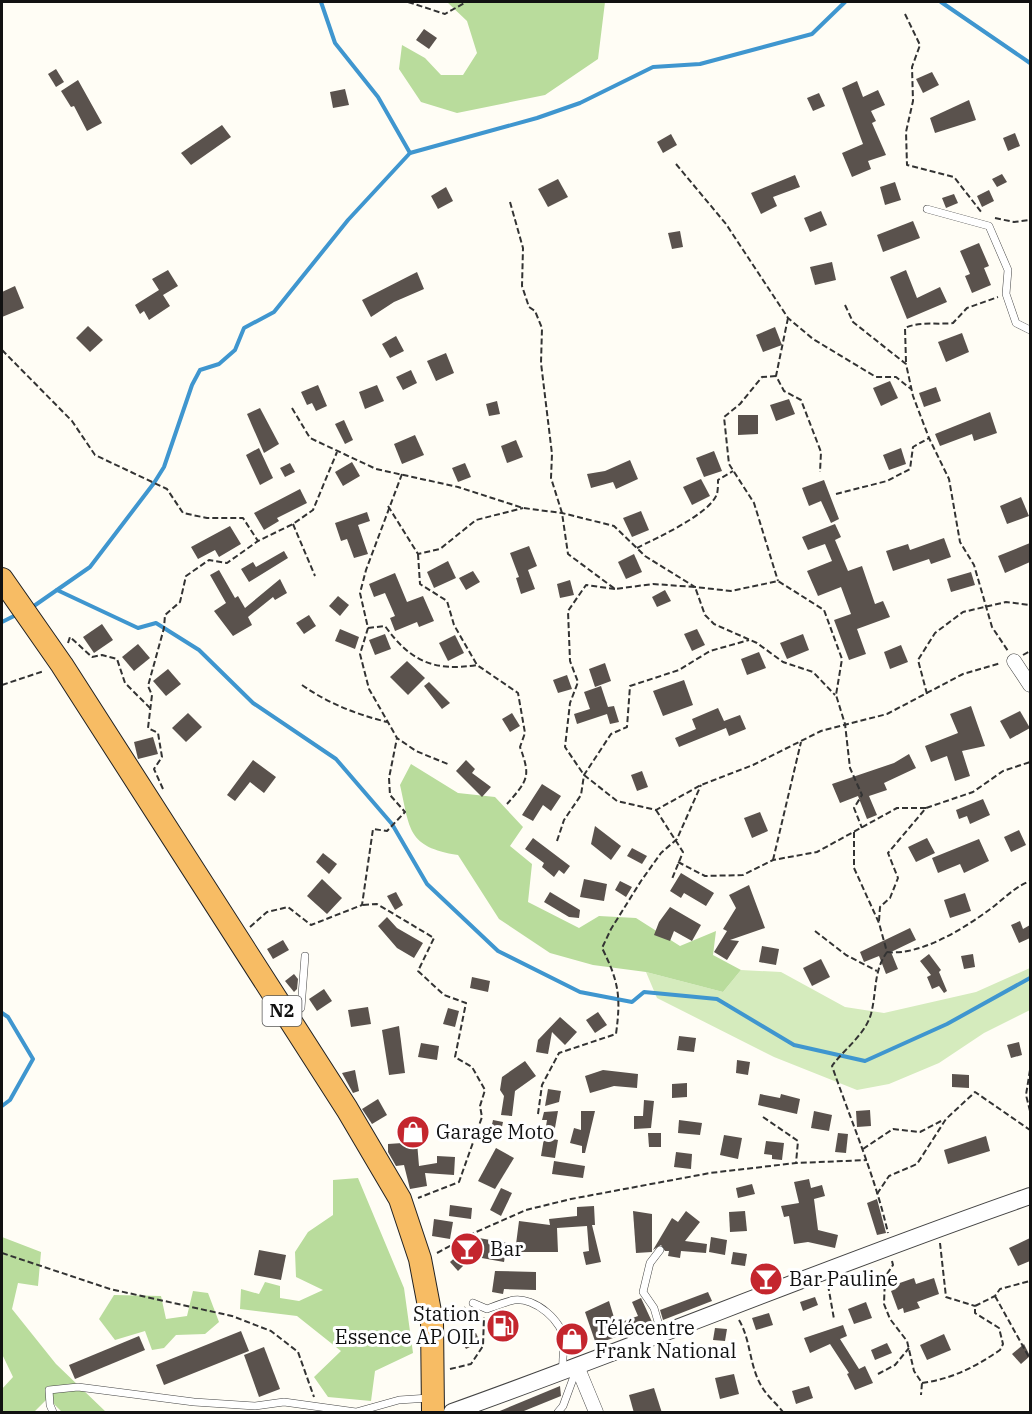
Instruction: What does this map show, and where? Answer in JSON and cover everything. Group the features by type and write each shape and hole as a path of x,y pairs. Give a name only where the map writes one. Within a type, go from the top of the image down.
{"highway":[{"name":"N2","path":"2,579 62,665 346,1109 400,1199 420,1259 432,1322 434,1405"}],"street":[{"path":"1014,661 1030,685"},
{"path":"452,1413 884,1248 1030,1196"},
{"path":"570,1369 596,1413"}],"lane":[{"path":"927,209 989,226 1008,270 1006,294 1016,323 1030,330"},
{"path":"287,1018 301,1008 305,956"},
{"path":"660,1250 651,1263 643,1292 654,1308 661,1332"},
{"path":"473,1303 487,1309 516,1299 541,1308 553,1317 564,1340 561,1355 570,1369 563,1406 558,1413"},
{"path":"53,1413 50,1406 50,1390 78,1387 194,1402 255,1406 284,1402 356,1412 399,1400 434,1405"}],"path":[{"path":"408,2 445,14 466,2"},
{"path":"905,14 920,45 912,67 913,101 906,132 907,165 954,177 983,215 1014,222 1030,220"},
{"path":"676,164 726,224 788,318 813,339 876,377 896,377 911,389"},
{"path":"510,202 523,248 522,286 529,308 535,311 542,328 541,363 552,454 551,478 562,513 568,554 615,589"},
{"path":"981,224 983,215"},
{"path":"1006,294 967,308 953,323 933,325 916,322 904,328 906,364 911,389 928,438 949,480 960,542 974,565 992,627 1014,661"},
{"path":"845,305 854,322 906,364"},
{"path":"788,318 776,376 784,391 801,400 821,452 820,472"},
{"path":"2,350 72,421 95,455 167,489 183,513 207,518 243,518 258,541"},
{"path":"776,376 762,376 740,404 724,417 729,464 754,503 778,580 824,610 842,659 836,695 845,724 850,768 862,795 854,808 862,828"},
{"path":"292,408 310,438 376,469 458,487 523,508 562,513 614,526 645,556 695,587 705,615 714,624 750,639 783,662 813,672 836,695"},
{"path":"836,494 887,481 910,469 913,447 928,438"},
{"path":"166,795 154,770 162,757 158,733 148,728 152,695 148,686 164,628 165,615 180,602 186,576 209,560 227,563 258,541 293,524 313,510 337,452"},
{"path":"636,548 670,531 703,509 716,496 718,480 733,471"},
{"path":"402,474 388,506 360,593 368,628 360,654 369,689 397,738 416,751 450,765"},
{"path":"388,506 418,554 420,584 447,601 454,625 477,665 518,693 525,733 520,747 528,769 526,783 507,804"},
{"path":"418,554 440,549 476,520 523,508"},
{"path":"293,524 315,576"},
{"path":"672,879 683,852 677,839 656,810 617,801 584,775 565,747 570,703 578,682 570,661 568,611 586,585 615,589 653,584 731,591 778,580"},
{"path":"927,694 918,660 935,633 963,612 987,609 1006,602 1030,605"},
{"path":"368,628 385,626 396,642 426,664 453,669 477,665"},
{"path":"557,841 564,820 581,795 584,775 611,734 627,727 630,686 679,670 710,651 750,639"},
{"path":"656,810 701,785 801,742 845,724 887,714 963,674 1014,661 1030,651"},
{"path":"302,685 319,697 351,712 387,722"},
{"path":"373,829 387,831 405,812 390,795 389,778 397,738"},
{"path":"773,861 801,742"},
{"path":"678,862 705,876 743,875 773,861 817,852 897,808 926,808 973,792 1004,771 1030,762"},
{"path":"538,1114 542,1085 559,1053 616,1034 621,1002 612,969 602,948 641,881 661,853 677,839 701,785"},
{"path":"879,923 880,907 890,898 898,878 888,853 926,808"},
{"path":"854,832 854,868 879,923 887,952 877,970 871,1015 851,1046 832,1066 881,1201 888,1234 884,1248 892,1265 885,1277 884,1304 890,1319 907,1341 914,1371 922,1383 921,1395"},
{"path":"887,952 900,954 934,942 989,909 1012,889 1030,881"},
{"path":"362,905 377,904 434,938 418,971 444,995 466,1003 455,1058 472,1067 485,1090 480,1106 482,1117 459,1182 417,1198 400,1199"},
{"path":"242,920 248,929"},
{"path":"815,931 846,955 877,970"},
{"path":"1030,1070 1026,1095 1030,1111"},
{"path":"877,1194 889,1176 917,1164 946,1119 975,1092 1030,1130"},
{"path":"763,1117 798,1141 796,1163"},
{"path":"863,1149 893,1129 920,1132 946,1119"},
{"path":"420,1259 442,1252 476,1232 526,1210 710,1173 796,1163 867,1160"},
{"path":"941,1227 939,1251 946,1297 975,1306 995,1296 1000,1289 1030,1281"},
{"path":"2,1253 110,1289 232,1316 271,1331 298,1352 318,1407"},
{"path":"826,1270 834,1319"},
{"path":"995,1296 1030,1359"},
{"path":"432,1322 473,1303"},
{"path":"731,1306 747,1333 749,1352 762,1387 783,1413"},
{"path":"922,1383 942,1380 964,1372 1000,1350 1003,1344 999,1328 975,1313 975,1306"},
{"path":"435,1373 471,1364 483,1346 482,1322 487,1309"},
{"path":"878,1374 895,1365 909,1348"}],"green space":[{"path":"447,2 605,2 598,59 545,95 457,113 421,102 399,69 402,45 425,58 441,75 463,75 477,53 467,21"},
{"path":"411,764 458,793 495,797 523,827 510,846 532,864 528,902 579,928 599,916 636,918 680,946 716,931 713,955 741,970 723,992 646,972 593,965 550,953 499,919 458,855 429,847 414,834 409,824 400,785"},
{"path":"1030,968 1030,1010 984,1033 939,1063 889,1084 857,1090 774,1057 657,998 646,972 723,992 741,970 781,972 845,1007 884,1013 976,992"},
{"path":"358,1178 404,1288 413,1353 375,1371 371,1401 328,1397 314,1377 341,1351 297,1316 240,1309 241,1289 259,1294 265,1282 280,1286 280,1298 299,1301 323,1290 296,1277 295,1252 308,1232 333,1215 333,1180"},
{"path":"2,1237 41,1252 38,1286 18,1283 12,1309 56,1364 106,1412 62,1412 48,1398 34,1412 2,1412 2,1389 13,1377 2,1354"},
{"path":"193,1291 208,1293 219,1322 205,1334 176,1335 164,1348 152,1350 145,1331 115,1340 99,1319 114,1295 161,1296 166,1319 187,1316"}],"building":[{"path":"424,29 437,38 429,49 416,40"},
{"path":"56,69 64,82 56,87 48,74"},
{"path":"932,72 939,85 923,93 916,79"},
{"path":"78,80 102,123 87,131 74,106 71,107 61,91"},
{"path":"857,81 863,97 878,90 885,105 871,111 876,121 872,123 886,155 868,161 871,169 852,177 842,153 863,144 842,88"},
{"path":"345,89 349,105 333,108 330,92"},
{"path":"819,93 825,106 813,111 807,98"},
{"path":"969,100 976,120 935,133 930,118"},
{"path":"222,125 231,137 191,165 181,153"},
{"path":"1015,133 1020,146 1008,151 1003,138"},
{"path":"671,134 677,145 663,153 657,142"},
{"path":"1002,174 1007,182 997,187 992,179"},
{"path":"795,175 800,187 773,197 777,206 761,214 751,193"},
{"path":"558,179 568,197 548,207 538,189"},
{"path":"895,182 901,200 885,205 880,187"},
{"path":"446,187 453,201 438,209 431,196"},
{"path":"989,190 994,201 982,207 977,196"},
{"path":"954,194 958,203 946,208 942,198"},
{"path":"821,211 827,225 810,232 804,218"},
{"path":"913,221 920,238 883,252 877,235"},
{"path":"680,231 683,247 672,249 668,233"},
{"path":"979,243 989,266 984,268 991,285 972,293 965,276 970,274 960,251"},
{"path":"832,262 836,280 815,285 810,267"},
{"path":"168,270 178,286 163,295 170,306 149,320 144,311 140,314 135,305 159,290 152,279"},
{"path":"906,270 917,298 940,287 947,302 907,319 890,277"},
{"path":"417,272 424,289 394,302 371,317 362,300"},
{"path":"15,286 24,308 2,317 2,292"},
{"path":"88,326 103,340 90,352 76,338"},
{"path":"775,327 782,345 763,352 756,335"},
{"path":"962,333 969,352 946,362 938,342"},
{"path":"396,336 404,351 390,358 382,344"},
{"path":"446,353 454,373 436,381 427,361"},
{"path":"411,370 417,383 403,390 396,377"},
{"path":"890,381 898,398 881,406 873,388"},
{"path":"318,385 327,406 316,411 312,403 307,405 301,392"},
{"path":"377,385 384,401 365,409 359,392"},
{"path":"936,387 941,401 924,407 919,393"},
{"path":"789,399 795,414 776,421 770,405"},
{"path":"497,401 500,414 489,416 486,404"},
{"path":"260,408 279,444 264,453 247,414"},
{"path":"990,412 997,433 974,441 972,434 940,446 935,434"},
{"path":"738,415 758,415 758,434 738,435"},
{"path":"344,420 353,440 345,444 335,424"},
{"path":"415,435 424,455 402,464 394,444"},
{"path":"516,440 523,457 507,463 501,446"},
{"path":"259,448 273,478 260,485 246,455"},
{"path":"901,448 906,464 889,470 883,455"},
{"path":"714,451 722,471 704,477 696,458"},
{"path":"630,460 638,479 616,489 613,482 591,488 587,474 605,471"},
{"path":"352,462 360,476 343,486 335,472"},
{"path":"290,463 295,472 285,477 280,468"},
{"path":"465,463 471,477 458,482 452,468"},
{"path":"701,479 710,496 692,505 683,487"},
{"path":"824,480 839,519 831,523 821,501 809,506 802,488"},
{"path":"300,489 307,503 277,518 279,521 264,530 254,513"},
{"path":"1021,497 1029,516 1007,524 1000,506"},
{"path":"641,511 649,530 632,537 623,518"},
{"path":"367,512 370,521 358,525 368,554 354,558 347,539 341,541 335,523"},
{"path":"835,524 841,537 835,540 848,571 862,566 875,604 883,601 890,617 857,629 866,654 849,660 834,620 851,614 841,587 818,596 807,571 832,561 825,544 808,550 802,537"},
{"path":"230,526 241,544 219,557 215,550 198,559 191,547"},
{"path":"944,538 951,557 931,564 929,559 893,571 886,551 908,544 910,550"},
{"path":"1030,543 1030,562 1005,573 998,556"},
{"path":"529,546 537,566 528,570 535,589 521,594 516,578 519,577 510,553"},
{"path":"284,551 288,558 249,582 241,569 253,562 256,567"},
{"path":"634,554 642,572 626,579 618,562"},
{"path":"448,561 456,578 434,588 427,572"},
{"path":"219,570 235,598 238,596 245,608 280,579 287,593 275,600 273,597 248,617 252,625 233,636 214,611 226,603 210,575"},
{"path":"473,571 480,582 466,590 459,578"},
{"path":"971,572 975,585 951,592 947,579"},
{"path":"395,573 407,602 423,596 434,621 419,627 417,622 395,631 390,618 395,616 385,593 374,597 369,584"},
{"path":"570,580 574,595 560,598 557,584"},
{"path":"665,590 671,601 657,607 652,597"},
{"path":"338,596 349,605 340,616 329,606"},
{"path":"309,615 316,626 304,634 296,623"},
{"path":"102,624 113,640 94,653 83,637"},
{"path":"340,629 359,637 355,649 335,641"},
{"path":"697,629 705,645 692,651 684,634"},
{"path":"385,634 391,649 375,655 369,640"},
{"path":"803,634 809,650 787,659 780,643"},
{"path":"455,635 464,653 448,661 439,643"},
{"path":"138,644 150,658 134,671 122,657"},
{"path":"901,645 908,662 890,669 884,652"},
{"path":"759,652 766,668 747,675 741,659"},
{"path":"407,661 425,678 408,695 390,677"},
{"path":"605,663 611,681 595,687 589,669"},
{"path":"168,669 181,684 166,696 153,681"},
{"path":"567,675 572,689 558,693 553,680"},
{"path":"684,680 693,705 663,716 653,691"},
{"path":"429,682 450,703 442,709 424,686"},
{"path":"601,686 608,707 614,706 619,722 610,724 607,714 577,724 574,714 590,709 584,692"},
{"path":"971,706 985,746 962,751 970,776 955,781 947,756 931,762 925,746 958,733 950,714"},
{"path":"718,708 724,721 740,715 746,729 729,736 726,728 679,747 675,738 696,729 692,719"},
{"path":"1020,711 1030,728 1010,739 1000,721"},
{"path":"188,713 202,727 186,742 172,728"},
{"path":"512,713 520,726 510,732 502,719"},
{"path":"153,737 158,754 138,759 134,742"},
{"path":"909,754 916,768 884,783 887,790 869,796 877,815 867,819 858,796 840,803 832,784 894,763"},
{"path":"253,760 276,777 264,793 250,782 235,801 227,795"},
{"path":"466,760 475,769 472,773 491,787 482,797 456,771"},
{"path":"642,771 648,787 637,791 631,775"},
{"path":"542,784 561,796 551,811 543,805 533,821 522,815"},
{"path":"983,799 990,815 970,824 967,816 959,819 956,810"},
{"path":"760,812 768,831 752,838 744,818"},
{"path":"595,826 621,846 611,860 591,844"},
{"path":"1019,830 1026,845 1011,852 1004,837"},
{"path":"533,838 570,866 564,874 559,870 554,877 542,867 544,863 525,849"},
{"path":"927,838 935,853 916,862 908,847"},
{"path":"979,839 989,861 964,873 960,864 938,873 932,858"},
{"path":"632,848 647,856 642,864 627,856"},
{"path":"323,853 337,864 329,874 316,862"},
{"path":"681,873 714,893 706,906 684,893 681,898 670,891"},
{"path":"322,879 342,898 327,914 307,896"},
{"path":"584,879 607,884 604,901 580,897"},
{"path":"620,881 632,887 626,897 615,890"},
{"path":"749,885 765,928 730,940 739,941 727,960 714,952 727,931 723,929 736,908 729,895"},
{"path":"396,892 403,905 395,910 387,896"},
{"path":"550,892 580,910 579,918 569,917 544,902"},
{"path":"965,893 971,911 950,918 944,900"},
{"path":"670,907 701,925 692,941 674,931 670,941 654,935 659,922"},
{"path":"387,917 397,928 423,943 414,958 397,948 378,926"},
{"path":"1020,921 1023,929 1030,925 1030,938 1019,943 1011,925"},
{"path":"910,928 916,940 891,952 898,969 886,974 879,956 864,962 860,952"},
{"path":"283,940 289,950 273,959 267,949"},
{"path":"762,946 779,949 776,965 759,962"},
{"path":"929,954 941,970 939,972 947,991 944,993 939,986 932,989 927,977 931,975 920,961"},
{"path":"973,954 975,967 964,969 961,956"},
{"path":"821,959 830,977 812,986 803,968"},
{"path":"294,974 298,979 297,989 294,992 285,981"},
{"path":"472,977 490,981 488,992 470,988"},
{"path":"324,989 332,1001 317,1011 309,999"},
{"path":"368,1007 371,1024 351,1027 348,1010"},
{"path":"448,1008 459,1011 455,1027 443,1024"},
{"path":"598,1012 607,1025 595,1033 586,1020"},
{"path":"560,1017 577,1032 565,1045 552,1032 548,1054 536,1052 538,1040"},
{"path":"399,1026 405,1073 389,1075 382,1030"},
{"path":"679,1036 696,1038 694,1052 677,1050"},
{"path":"1019,1042 1022,1055 1011,1058 1007,1045"},
{"path":"421,1043 439,1046 437,1060 418,1057"},
{"path":"737,1060 750,1062 748,1075 736,1073"},
{"path":"525,1061 536,1076 515,1091 512,1116 501,1115 504,1096 500,1090 502,1077"},
{"path":"355,1070 359,1091 353,1093 342,1073"},
{"path":"603,1070 638,1074 637,1088 614,1086 590,1093 585,1076"},
{"path":"952,1074 969,1075 969,1088 952,1087"},
{"path":"687,1083 687,1097 672,1098 672,1084"},
{"path":"548,1089 561,1091 559,1102 545,1106"},
{"path":"760,1094 780,1098 781,1094 800,1099 797,1114 758,1105"},
{"path":"378,1099 387,1115 372,1124 362,1109"},
{"path":"644,1100 654,1101 651,1128 634,1129 634,1116 643,1116"},
{"path":"870,1110 871,1126 857,1127 856,1111"},
{"path":"558,1111 553,1139 558,1140 555,1158 541,1156 547,1120 542,1120 544,1112"},
{"path":"581,1111 595,1111 585,1153 582,1153 582,1146 570,1143 574,1128 581,1130"},
{"path":"814,1111 832,1115 829,1131 811,1128"},
{"path":"493,1120 503,1122 500,1136 490,1133"},
{"path":"679,1120 702,1123 700,1135 678,1133"},
{"path":"648,1133 661,1133 661,1147 649,1147"},
{"path":"838,1133 848,1134 846,1153 835,1152"},
{"path":"724,1135 742,1138 738,1159 720,1155"},
{"path":"986,1136 990,1151 948,1164 944,1150"},
{"path":"766,1141 784,1143 782,1160 772,1159 772,1155 764,1154"},
{"path":"417,1142 419,1166 437,1163 437,1156 455,1157 454,1175 425,1173 427,1186 410,1189 404,1165 396,1166 388,1152 388,1144"},
{"path":"496,1148 514,1158 495,1189 478,1181"},
{"path":"676,1152 692,1154 691,1169 674,1167"},
{"path":"554,1161 585,1166 583,1178 552,1174"},
{"path":"809,1179 811,1188 822,1185 825,1196 814,1199 818,1230 838,1235 835,1248 808,1242 794,1244 789,1216 784,1217 781,1206 799,1203 794,1182"},
{"path":"752,1184 755,1194 738,1198 736,1188"},
{"path":"501,1188 512,1193 501,1216 490,1210"},
{"path":"877,1199 886,1233 877,1235 867,1203"},
{"path":"450,1205 472,1208 471,1219 449,1216"},
{"path":"594,1206 595,1225 592,1225 601,1262 586,1265 583,1252 589,1251 587,1226 557,1228 558,1252 515,1252 519,1221 550,1225 549,1219 577,1216 577,1207"},
{"path":"633,1211 652,1214 652,1252 636,1253"},
{"path":"686,1211 700,1222 685,1241 707,1244 706,1253 681,1251 680,1258 668,1256 669,1251 665,1251 661,1245 653,1250 672,1218 678,1222"},
{"path":"745,1211 747,1231 730,1232 729,1212"},
{"path":"434,1219 453,1222 450,1239 432,1236"},
{"path":"711,1237 727,1240 725,1255 709,1252"},
{"path":"479,1238 507,1243 504,1262 476,1257"},
{"path":"1030,1238 1030,1261 1018,1266 1009,1248"},
{"path":"259,1250 286,1255 281,1280 254,1275"},
{"path":"733,1252 747,1254 745,1266 731,1264"},
{"path":"460,1253 465,1259 464,1265 458,1271 450,1262"},
{"path":"495,1271 536,1272 536,1290 504,1289 503,1294 492,1292"},
{"path":"914,1278 916,1284 934,1278 939,1294 917,1302 920,1308 904,1313 903,1308 898,1310 891,1291 896,1289 894,1285"},
{"path":"708,1292 712,1301 663,1320 660,1310"},
{"path":"815,1297 818,1305 803,1311 800,1302"},
{"path":"641,1298 653,1324 596,1344 585,1312 609,1301 616,1324 638,1316 632,1302"},
{"path":"866,1302 872,1318 854,1324 848,1309"},
{"path":"769,1313 773,1325 756,1330 752,1318"},
{"path":"843,1325 847,1336 840,1339 859,1369 865,1366 873,1383 855,1390 847,1374 849,1373 830,1344 810,1353 804,1338"},
{"path":"715,1328 727,1329 725,1341 713,1340"},
{"path":"241,1331 249,1351 164,1385 156,1365"},
{"path":"476,1333 480,1342 466,1349 461,1340"},
{"path":"944,1334 951,1350 927,1360 920,1345"},
{"path":"139,1336 145,1350 75,1379 69,1365"},
{"path":"887,1343 892,1353 875,1360 871,1350"},
{"path":"1024,1344 1030,1356 1021,1364 1012,1354"},
{"path":"264,1347 280,1389 259,1397 244,1355"},
{"path":"734,1374 739,1394 720,1399 715,1378"},
{"path":"560,1386 561,1396 519,1413 495,1413"},
{"path":"809,1386 813,1398 796,1404 792,1391"},
{"path":"654,1388 662,1413 634,1413 629,1395"}],"waterway":[{"path":"321,2 335,43 378,97 410,153"},
{"path":"31,608 90,567 154,483 164,467 192,385 200,370 219,364 235,350 244,328 274,312 348,220 410,153 537,118 580,103 653,67 700,64 812,34 845,2"},
{"path":"941,2 1030,63"},
{"path":"57,590 138,628 156,623 199,650 253,703 336,759 392,824 427,884 498,951 580,992 632,1002 644,992 717,999 794,1045 865,1061 947,1024 1030,978"},
{"path":"2,622 18,614"},
{"path":"2,1013 8,1017 33,1059 10,1100 2,1106"}],"place":[{"name":"Garage Moto","path":"413,1132"},
{"name":"Bar","path":"467,1249"},
{"name":"Bar Pauline","path":"766,1279"},
{"name":"Station Essence AP OIL","path":"503,1326"},
{"name":"Télécentre Frank National","path":"572,1339"}]}
